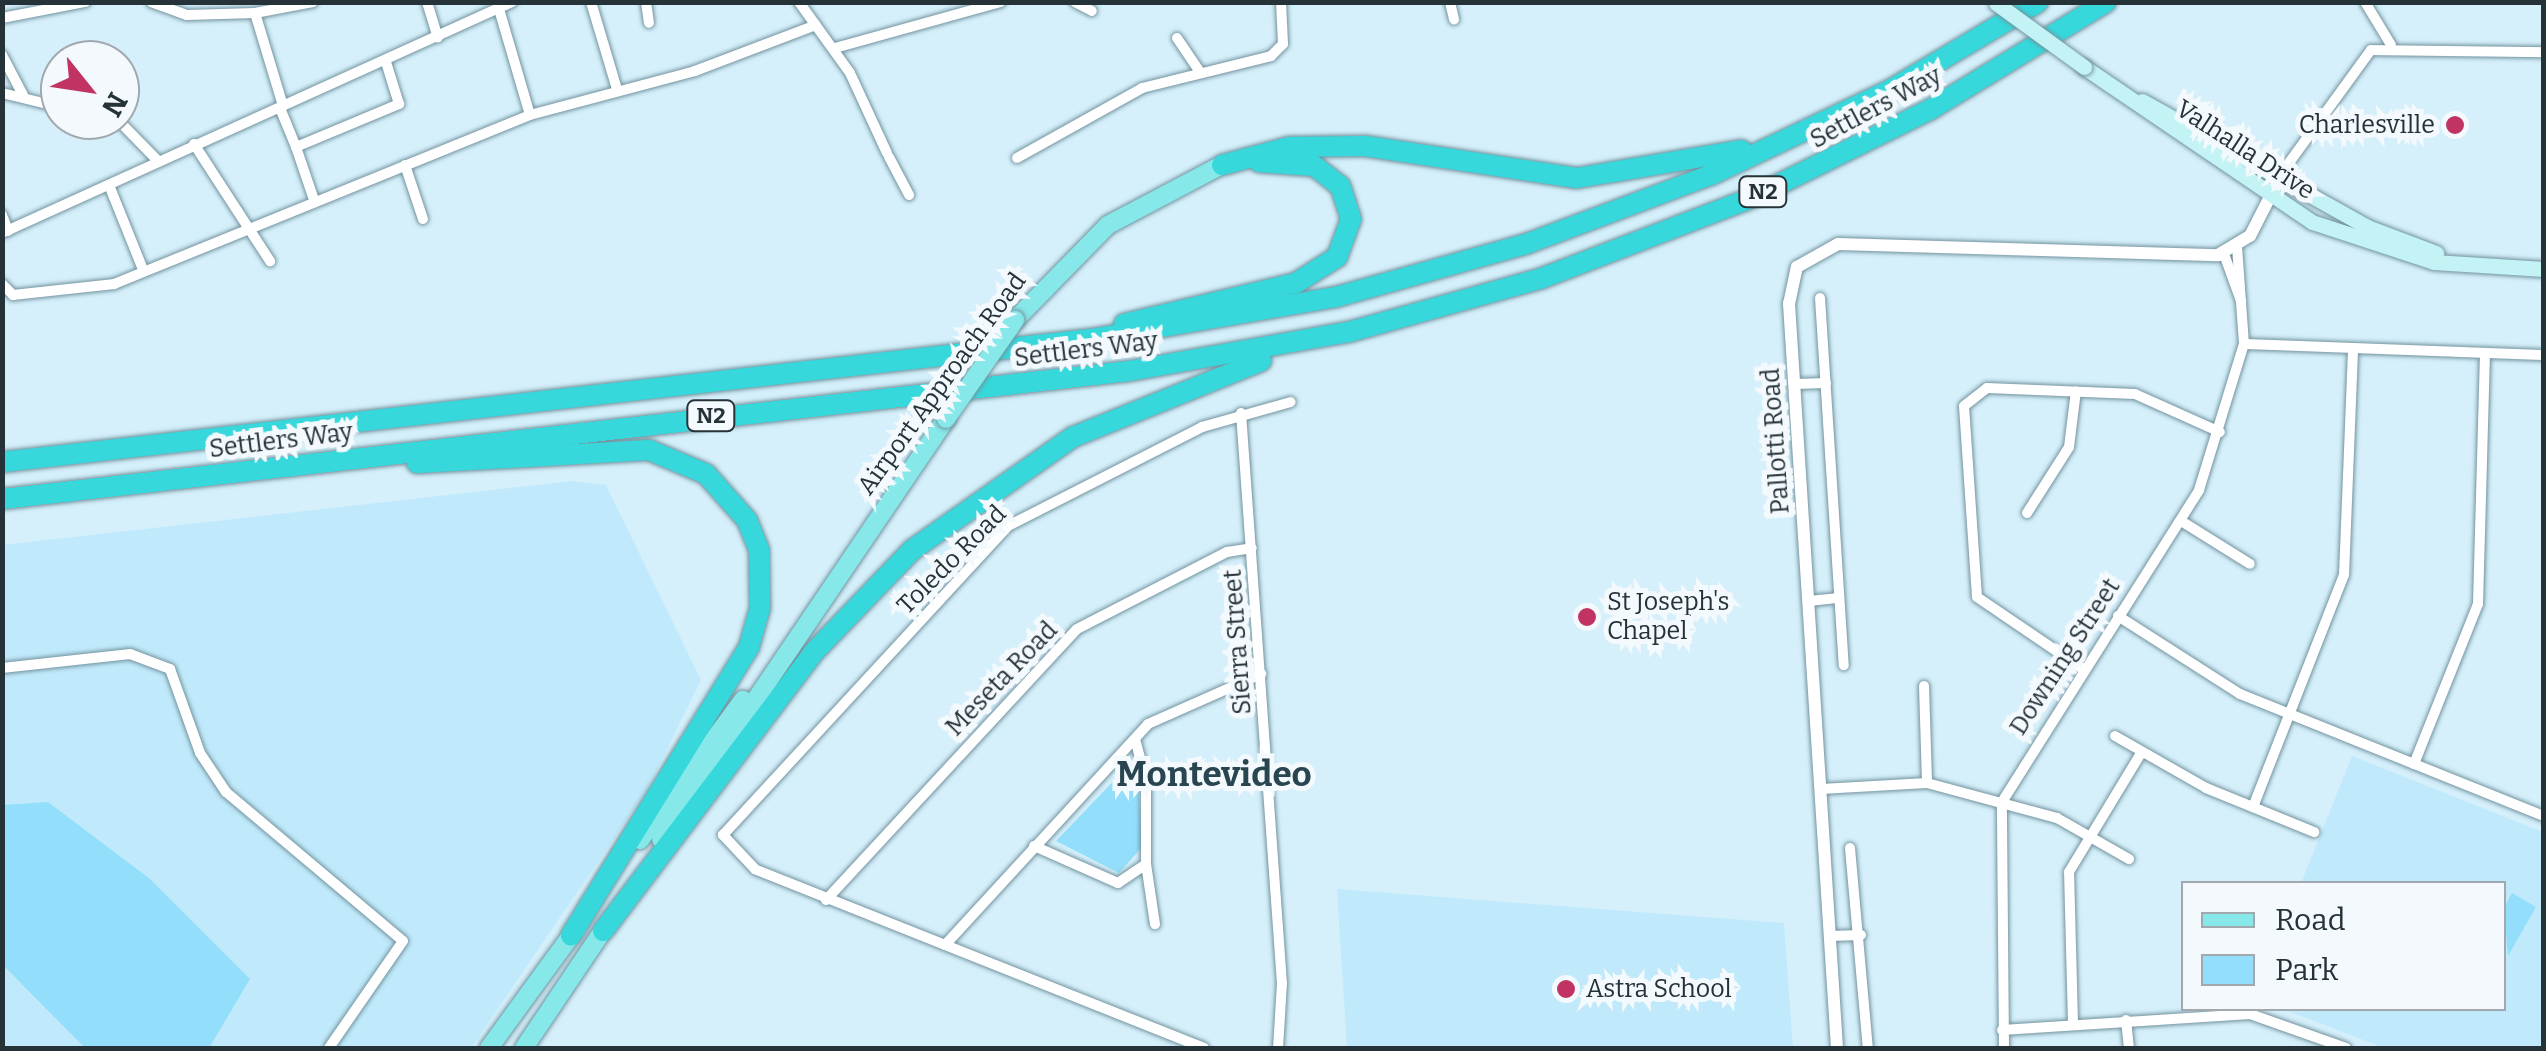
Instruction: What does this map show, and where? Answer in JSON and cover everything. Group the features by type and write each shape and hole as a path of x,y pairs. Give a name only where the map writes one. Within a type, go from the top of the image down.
{"highway":[{"name":"Settlers Way","path":"2,462 1022,347 1272,311 1526,244 1752,158 1988,33 2038,2"},
{"name":"Settlers Way","path":"2,499 1152,368 1392,321 1564,270 1751,198 1921,114 2106,2"},
{"path":"1222,165 1288,147 1345,145 1577,178 1663,170 1747,148 1988,33"},
{"path":"1022,347 1285,287 1337,257 1351,212 1331,177 1293,162 1222,165"},
{"path":"603,931 824,639 954,516 1138,406 1392,321"},
{"path":"27,496 622,448 706,474 747,520 758,550 753,638 572,935"}],"main road":[{"name":"Valhalla Drive","path":"1995,3 2270,199 2386,251 2544,269"},
{"name":"Valhalla Drive","path":"2106,83 2394,239 2483,265"},
{"name":"Airport Approach Road","path":"524,1048 792,642 1015,320 1108,224 1222,165"},
{"name":"Airport Approach Road","path":"490,1048 792,642"}],"street":[{"path":"2,18 85,2"},
{"path":"152,2 188,14 255,14 313,2"},
{"path":"427,2 438,37"},
{"path":"2,215 5,232 512,2"},
{"path":"590,2 616,86"},
{"path":"646,2 649,23"},
{"path":"800,2 835,48 909,194"},
{"path":"835,48 1002,2"},
{"path":"1076,2 1092,11"},
{"path":"1017,158 1129,94 1276,53 1281,2"},
{"path":"1450,2 1454,20"},
{"path":"2366,2 2391,45"},
{"path":"499,9 530,115"},
{"path":"255,14 314,200"},
{"path":"2,284 13,295 90,290 530,115 616,86 695,71 816,24"},
{"path":"1176,38 1200,72"},
{"path":"2224,254 2238,247 2270,199 2278,178 2355,63 2391,45 2544,52"},
{"path":"2,56 23,94"},
{"path":"296,147 400,102 386,62"},
{"path":"2,93 40,100"},
{"path":"138,140 158,161"},
{"path":"194,144 254,228 270,261"},
{"path":"405,165 423,219"},
{"path":"109,186 142,267"},
{"name":"Pallotti Road","path":"1838,1048 1791,278 1826,246 2224,254"},
{"name":"Downing Street","path":"2002,802 2083,669 2182,521 2220,432 2244,344 2238,247"},
{"name":"Downing Street","path":"2224,254 2242,306"},
{"path":"1820,298 1844,665"},
{"path":"2244,344 2544,354"},
{"path":"2253,807 2345,568 2353,348"},
{"path":"2414,764 2478,604 2485,353"},
{"path":"1795,384 1826,383"},
{"path":"2083,669 1977,598 1962,416 1987,388 2076,390 2148,396 2220,432"},
{"path":"2027,513 2069,447 2076,390"},
{"name":"Toledo Road","path":"826,900 728,850 729,821 1008,526 1241,412 1291,402"},
{"name":"Sierra Street","path":"1241,412 1261,674 1278,1048"},
{"path":"2182,521 2250,564"},
{"name":"Meseta Road","path":"826,900 1077,628 1227,552 1252,548"},
{"path":"1809,601 1839,598"},
{"path":"2118,616 2290,714 2542,811"},
{"path":"2,668 130,654 170,669 200,753 226,792 403,940 329,1048"},
{"path":"945,945 1160,716 1261,674"},
{"path":"1924,686 1927,783"},
{"path":"2115,736 2140,753 2314,832"},
{"path":"1135,739 1146,780 1146,864 1155,924"},
{"path":"2073,1023 2068,882 2089,836 2140,753"},
{"path":"1821,789 1927,783 2002,802 2089,836 2128,859"},
{"path":"2002,802 2004,1048"},
{"path":"1034,846 1118,883 1146,864"},
{"path":"1850,848 1861,935 1868,1048"},
{"path":"826,900 1204,1048"},
{"path":"1830,936 1861,935"},
{"path":"2002,1030 2250,1014 2346,1048"},
{"path":"2126,1020 2129,1048"}],"shaded area":[{"path":"572,481 606,485 701,680 647,790 471,1048 3,1048 2,545"},
{"path":"2352,756 2543,832 2543,1048 2384,1048 2288,1011 2506,1011 2506,881 2302,881"},
{"name":"Astra School","path":"1337,889 1784,923 1793,1048 1347,1048"}],"green space":[{"path":"1125,769 1138,779 1142,847 1119,873 1056,841"},
{"path":"48,802 150,879 250,979 209,1048 85,1048 3,965 3,805"},
{"path":"2512,893 2536,907 2508,956 2506,932 2506,904"}],"place":[{"name":"Charlesville","path":"2455,125"},
{"name":"St Joseph's Chapel","path":"1587,617"},
{"name":"Astra School","path":"1566,989"}],"district":[{"name":"Montevideo","path":"1214,774"}]}
